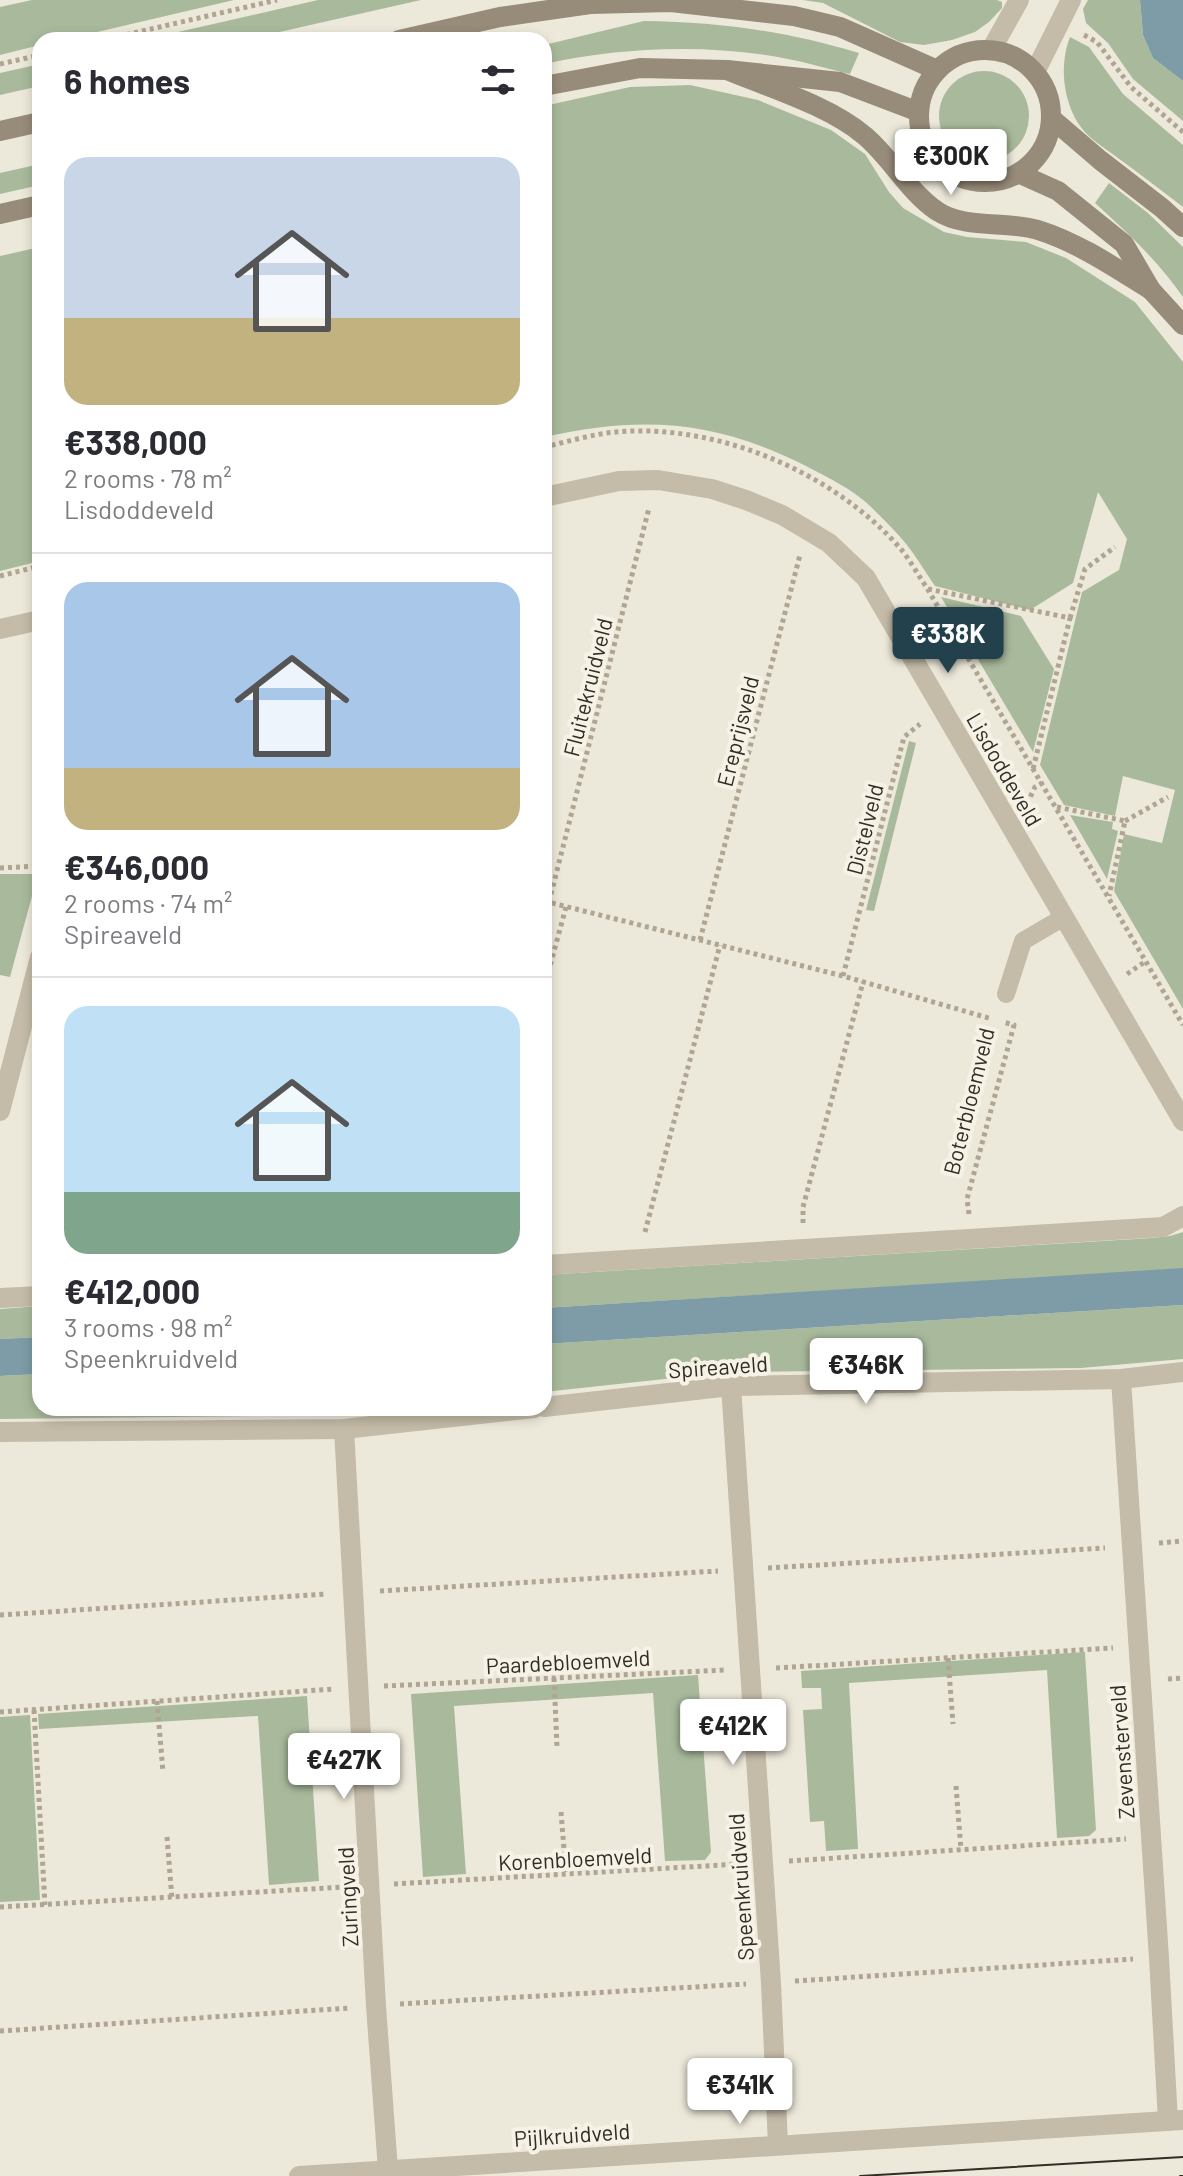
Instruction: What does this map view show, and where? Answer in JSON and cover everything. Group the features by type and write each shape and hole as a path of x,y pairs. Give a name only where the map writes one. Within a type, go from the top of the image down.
{"main road":[{"path":"434,32 500,17 590,4 671,2 794,16 840,27 937,70"},
{"path":"991,50 1019,59 1035,72 1047,93 1051,118 1050,129 1035,158 1018,173 987,182 965,179 946,169 930,153 921,134 919,112 924,90 937,70 961,54 991,50"},
{"path":"552,84 640,68 727,70 840,82 919,112"},
{"path":"727,70 831,114 865,136 937,211 960,220 1035,229 1081,247 1151,290"},
{"path":"1051,118 1183,227"},
{"path":"0,131 32,124"},
{"path":"1018,173 1058,191 1124,244 1151,290 1183,325"},
{"path":"0,214 32,207"}],"street":[{"path":"991,50 1019,0"},
{"path":"1035,72 1071,0"},
{"name":"Lisdoddeveld","path":"552,495 619,481 658,480 712,489 782,515 829,543 866,578 1183,1121"},
{"path":"0,629 32,622"},
{"path":"0,1111 32,988"},
{"path":"552,1264 1163,1227 1183,1216"},
{"path":"0,1298 32,1296"},
{"name":"Spireaveld","path":"552,1406 731,1386 1121,1379 1183,1372"},
{"name":"Zevensterveld","path":"1121,1379 1159,1958 1176,2121"},
{"name":"Speenkruidveld","path":"731,1386 771,1983 778,2145"},
{"path":"0,1432 344,1429 462,1416"},
{"name":"Zuringveld","path":"344,1429 388,2170"},
{"name":"Pijlkruidveld","path":"299,2176 1176,2121"}],"lane":[{"path":"1006,994 1023,941 1064,917"}],"path":[{"path":"138,32 277,0"},
{"path":"1060,22 1097,42 1131,87 1183,132"},
{"path":"0,64 32,57"},
{"name":"Fluitekruidveld","path":"552,878 658,480"},
{"name":"Ereprijsveld","path":"700,940 792,582 808,531"},
{"path":"1033,769 1085,569 1115,547"},
{"path":"0,576 32,568"},
{"path":"927,588 1070,618"},
{"name":"Distelveld","path":"843,976 904,737 941,706"},
{"path":"1056,806 1125,821 1168,797"},
{"path":"1108,897 1125,821"},
{"path":"0,868 32,866"},
{"path":"552,903 863,982 803,1207 803,1248"},
{"path":"552,959 566,907"},
{"path":"642,1257 647,1219 720,945"},
{"name":"Boterbloemveld","path":"863,982 1014,1025 967,1199 973,1238"},
{"path":"0,1615 1132,1546"},
{"name":"Paardebloemveld","path":"0,1712 359,1687 749,1669 1138,1646"},
{"path":"948,1658 953,1724"},
{"path":"554,1678 557,1747"},
{"path":"157,1701 163,1772"},
{"path":"34,1710 45,1905"},
{"path":"956,1786 961,1850"},
{"path":"561,1812 566,1874"},
{"path":"167,1837 172,1899"},
{"name":"Korenbloemveld","path":"0,1907 1151,1838"},
{"path":"0,2031 1159,1958"}],"green space":[{"path":"32,0 234,0 97,32 32,32 32,47 0,55 0,7"},
{"path":"318,0 421,0 279,32 178,32"},
{"path":"803,0 997,0 1002,2 1002,8 975,32 924,45 900,42 823,3"},
{"path":"1088,0 1140,0 1143,35 1153,58 1183,81 1183,121 1133,79 1108,43 1086,23 1083,9"},
{"path":"644,21 753,29 859,53 850,74 782,58 715,50 629,51 552,63 552,43"},
{"path":"1070,37 1089,47 1123,94 1183,145 1183,207 1098,144 1080,126 1064,83"},
{"path":"32,66 32,88 0,95 0,73"},
{"path":"984,71 1001,74 1016,84 1026,99 1029,116 1026,133 1016,148 1001,158 984,161 967,158 952,148 942,133 939,116 942,99 952,84 967,74"},
{"path":"690,85 758,100 831,130 865,154 903,208 944,232 1026,242 1066,258 1135,302 1183,362 1183,1009 1114,891 1124,834 1162,843 1175,790 1123,776 1115,816 1064,805 1040,765 1082,592 1119,570 1127,539 1098,492 1073,583 1030,610 935,586 903,540 862,499 806,466 741,439 678,426 646,424 552,435 552,104 630,87"},
{"path":"32,166 32,187 0,194 0,173"},
{"path":"1109,183 1148,213 1183,247 1183,297 1153,259 1095,203"},
{"path":"32,249 32,563 0,571 0,256"},
{"path":"941,597 1021,616 1054,669 1033,752"},
{"path":"909,741 916,743 874,911 866,910"},
{"path":"1070,815 1113,822 1112,829 1118,831 1107,879"},
{"path":"0,874 32,874 32,896 10,977 0,975"},
{"path":"1183,1232 1183,1269 552,1308 552,1275 1170,1236"},
{"path":"1183,1305 1183,1359 1081,1368 730,1372 552,1391 552,1344"},
{"path":"32,1307 32,1337 0,1339 0,1309"},
{"path":"32,1374 32,1416 250,1416 0,1419 0,1376"},
{"path":"1085,1652 1096,1830 1089,1836 1057,1838 1047,1670 849,1683 858,1849 826,1851 824,1821 810,1822 803,1710 822,1709 821,1688 802,1688 801,1671"},
{"path":"698,1675 711,1852 705,1860 665,1861 653,1693 454,1706 466,1874 423,1877 411,1694"},
{"path":"307,1696 319,1881 269,1885 258,1716 39,1729 38,1714"},
{"path":"30,1715 40,1900 0,1902 0,1717"}],"water":[{"path":"1140,0 1183,0 1183,81 1153,58 1143,35"},
{"path":"1183,1268 1183,1305 552,1344 552,1307"},
{"path":"32,1337 32,1374 0,1376 0,1339"}],"tram line":[{"path":"860,2176 1183,2157"}]}
